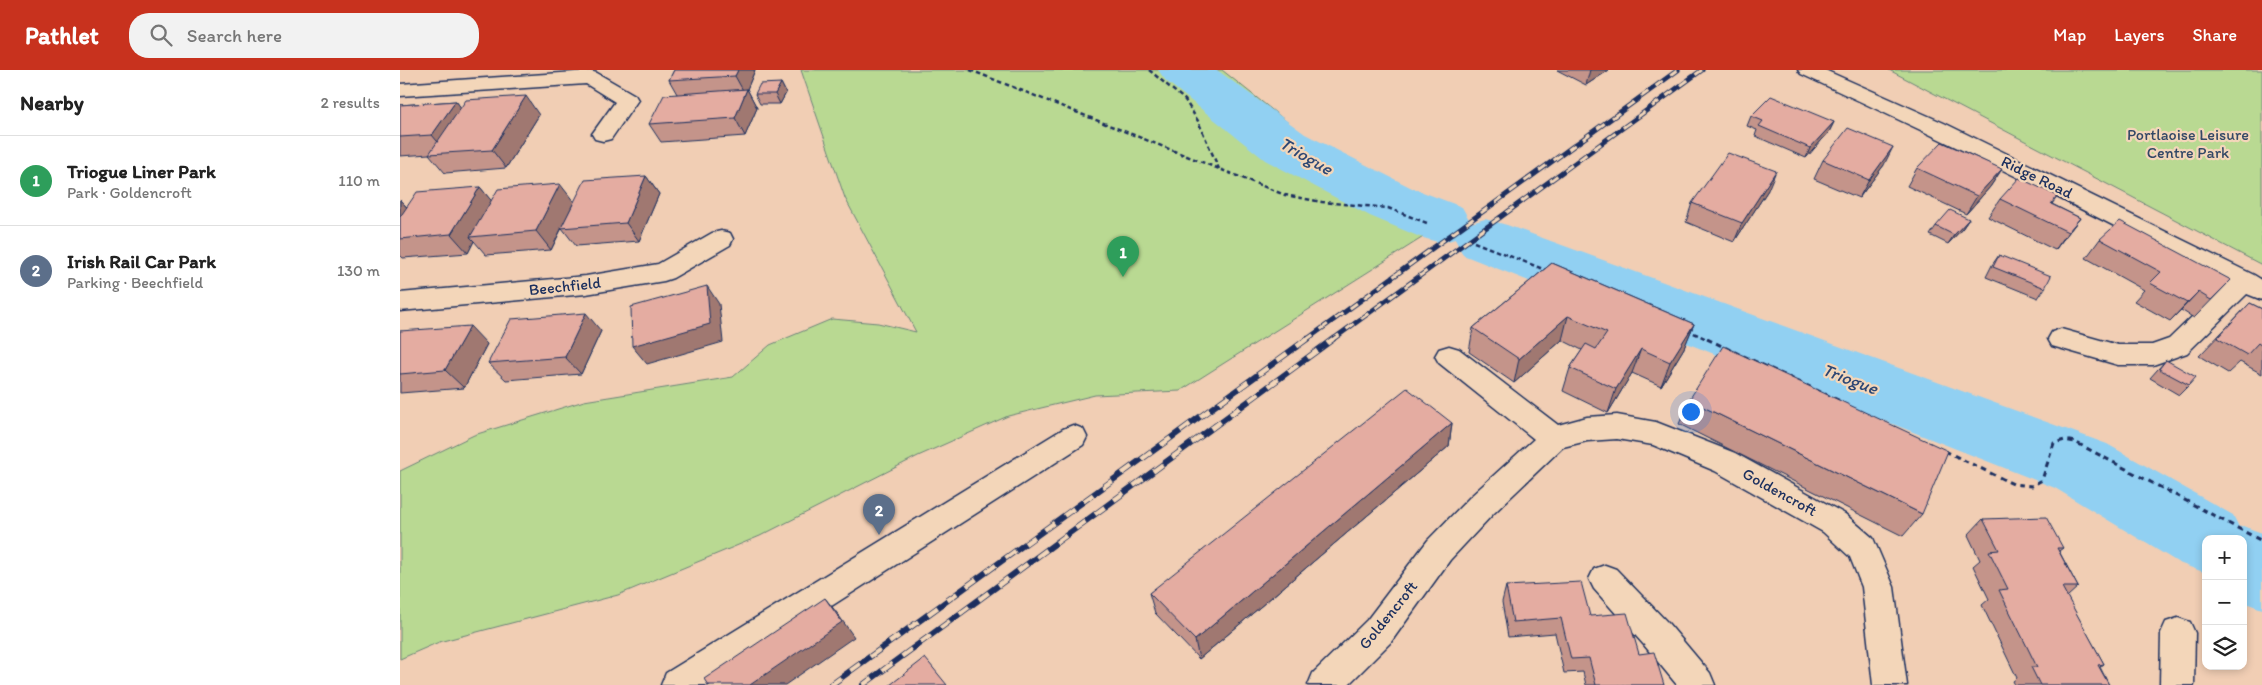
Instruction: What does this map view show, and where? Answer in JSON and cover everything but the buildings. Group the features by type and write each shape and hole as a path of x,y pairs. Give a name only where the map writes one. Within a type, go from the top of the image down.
{"street":[{"name":"Ridge Road","path":"1808,70 1953,137 2253,286"},
{"path":"400,90 590,78 626,100 603,134"},
{"name":"Beechfield","path":"400,302 586,285 664,272 721,239"},
{"path":"2061,339 2118,354 2153,354 2161,352 2178,346 2253,286"},
{"path":"1449,356 1554,438"},
{"name":"Goldencroft","path":"1325,685 1379,631 1439,550 1482,505 1554,438 1587,429 1617,427 1656,434 1725,462 1834,523 1862,548 1878,587 1890,685"},
{"path":"678,685 1073,437"},
{"path":"1606,580 1656,634 1698,685"},
{"path":"2177,685 2178,633"}],"path":[{"path":"970,70 1285,195 1322,202 1388,208 1426,223"},
{"path":"1149,70 1185,100 1198,121 1218,170"},
{"path":"1474,242 1555,274"},
{"path":"1678,326 1845,403"},
{"path":"1943,450 2014,484 2032,486 2042,480 2054,443 2065,440 2075,442 2262,541"}],"green space":[{"path":"801,70 1222,70 1306,137 1415,208 1447,222 1180,391 1095,395 1008,416 918,456 760,536 618,595 439,642 400,659 400,471 474,435 584,401 733,377 770,345 832,319 878,323 916,332 845,198"},
{"name":"Portlaoise Leisure Centre Park","path":"1889,70 2262,70 2262,265"}],"waterway":[{"name":"Triogue","path":"1184,70 1285,147 1391,202 1441,222"},
{"name":"Triogue","path":"1485,240 2081,466 2202,537"},
{"name":"Triogue","path":"2247,564 2262,573"}],"railway":[{"path":"1306,340 1678,70"},
{"path":"1332,340 1702,70"},
{"path":"831,685 1307,339"},
{"path":"863,685 1333,339"}],"place":[{"name":"Triogue Liner Park","path":"1123,277"},
{"name":"Irish Rail Car Park","path":"879,535"}]}
